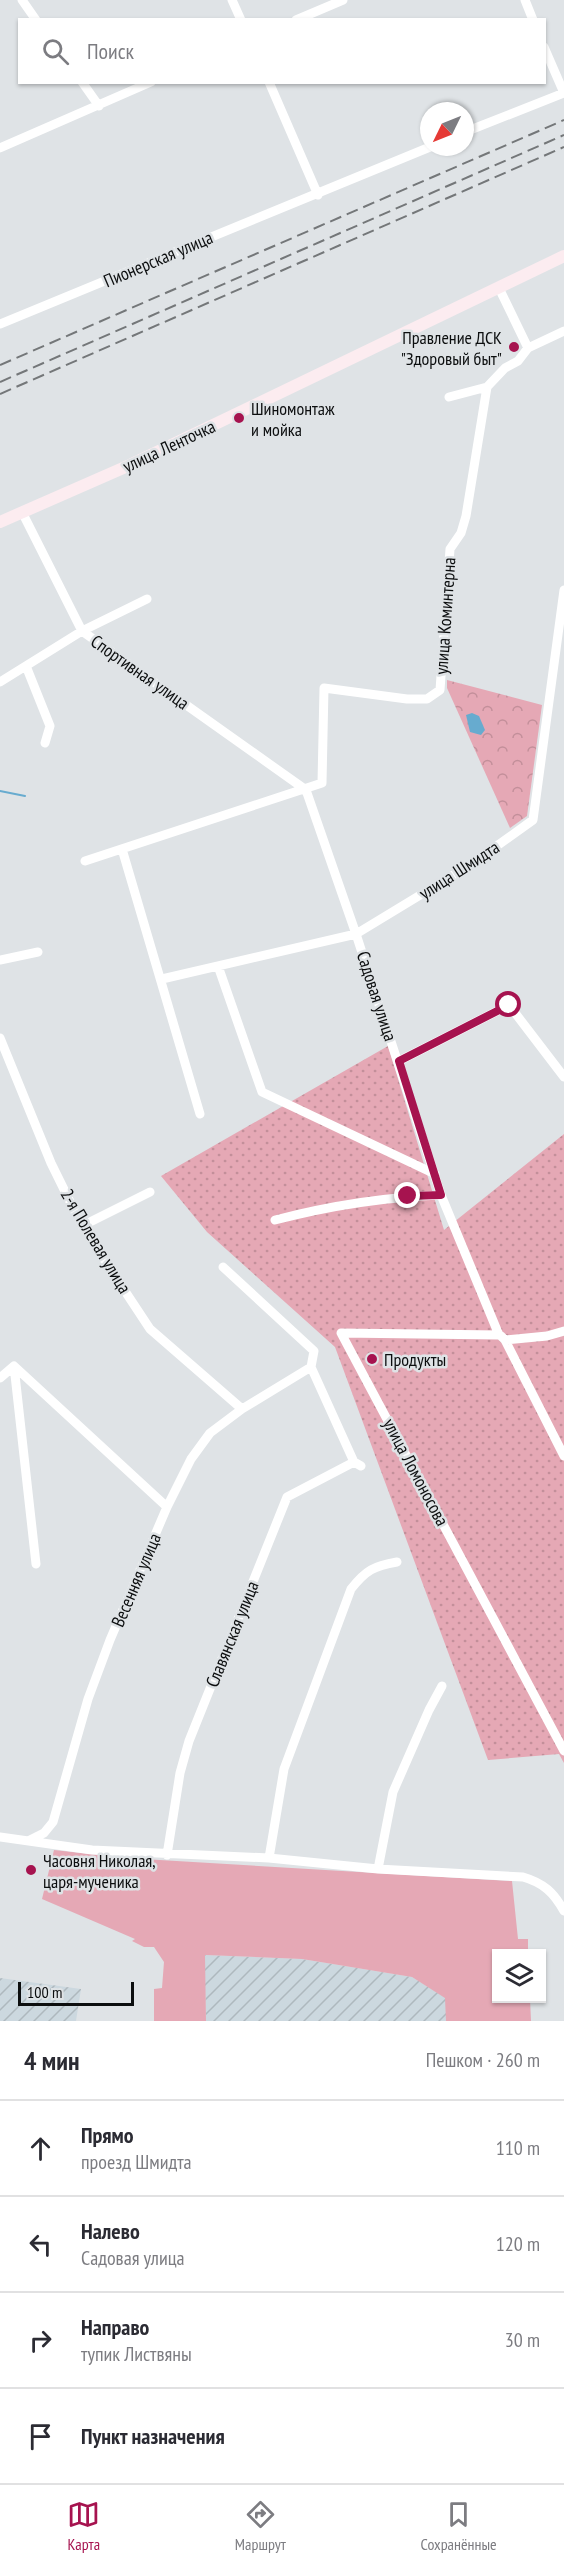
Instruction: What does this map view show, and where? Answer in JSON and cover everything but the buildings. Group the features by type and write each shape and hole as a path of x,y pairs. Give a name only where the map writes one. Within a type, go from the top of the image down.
{"main road":[{"name":"улица Ленточка","path":"0,522 130,465 564,256"}],"street":[{"path":"22,0 35,18"},
{"path":"232,0 240,18"},
{"path":"301,18 343,0"},
{"path":"525,0 532,18"},
{"path":"474,128 564,93 546,52"},
{"path":"83,84 99,106"},
{"path":"0,148 147,84"},
{"path":"270,84 318,195"},
{"name":"Пионерская улица","path":"0,324 420,151"},
{"path":"499,288 528,348"},
{"path":"449,397 488,387 505,368 518,361 528,348 564,331"},
{"name":"улица Коминтерна","path":"306,790 322,783 324,688 407,699 427,699 440,690 450,549 461,533 466,516 488,387"},
{"name":"Спортивная улица","path":"22,512 82,631 306,790"},
{"name":"улица Шмидта","path":"162,979 356,934 473,864 533,820 564,590"},
{"path":"0,682 82,631 147,600"},
{"path":"26,666 50,726 45,743"},
{"path":"85,861 306,790"},
{"name":"Садовая улица","path":"306,790 399,1061 441,1195 502,1337 564,1456"},
{"path":"122,849 200,1114"},
{"path":"0,960 38,952"},
{"path":"218,966 262,1092 435,1174"},
{"path":"399,1061 509,1005 564,1077"},
{"name":"2-я Полевая улица","path":"0,1038 51,1163 82,1226 150,1329 242,1409"},
{"path":"82,1226 150,1192"},
{"path":"275,1220 319,1209 408,1196 441,1195"},
{"path":"223,1267 314,1350 311,1367"},
{"path":"502,1337 547,1336 564,1331"},
{"name":"улица Ломоносова","path":"502,1337 341,1333 564,1752"},
{"path":"0,1377 14,1366"},
{"path":"14,1366 167,1507"},
{"path":"14,1366 36,1564"},
{"name":"Весенняя улица","path":"30,1840 44,1833 53,1822 88,1699 110,1640 167,1507 191,1459 210,1433 242,1409 311,1367"},
{"name":"Славянская улица","path":"166,1854 180,1773 189,1741 287,1497 357,1464 311,1367"},
{"path":"269,1858 284,1769 351,1588 362,1575 377,1566 397,1562"},
{"path":"378,1869 393,1792 442,1686"},
{"path":"0,1837 92,1850 269,1858 378,1869 524,1877 539,1882 550,1890 564,1911"}],"shaded area":[{"path":"204,1955 302,1959 412,1977 446,1998 446,2021 206,2021"},
{"path":"0,1978 81,1989 76,2021 0,2021"}],"green space":[{"path":"447,680 542,705 527,816 510,828 447,688"},
{"path":"388,1046 444,1230 564,1134 564,1763 559,1754 488,1760 335,1347 207,1232 161,1176"},
{"path":"54,1850 126,1858 512,1881 518,1939 528,1939 528,1949 492,1949 492,2003 530,2003 531,2021 446,2021 445,1998 412,1977 302,1959 205,1955 206,2021 154,2021 154,1989 162,1988 164,1962 154,1947 144,1947 132,1941 135,1939 42,1899"}],"water":[{"path":"472,713 479,716 485,730 481,735 470,732 466,715"}],"waterway":[{"path":"0,791 25,796"}],"railway":[{"path":"0,365 564,120"},
{"path":"0,382 564,135"},
{"path":"0,394 564,147"}],"place":[{"name":"Правление ДСК \"Здоровый быт\"","path":"514,347"},
{"name":"Шиномонтаж и мойка","path":"239,418"},
{"name":"Продукты","path":"372,1359"},
{"name":"Часовня Николая, царя-мученика","path":"31,1870"}],"route":[{"path":"408,1196 441,1195 399,1061 509,1005"}]}
